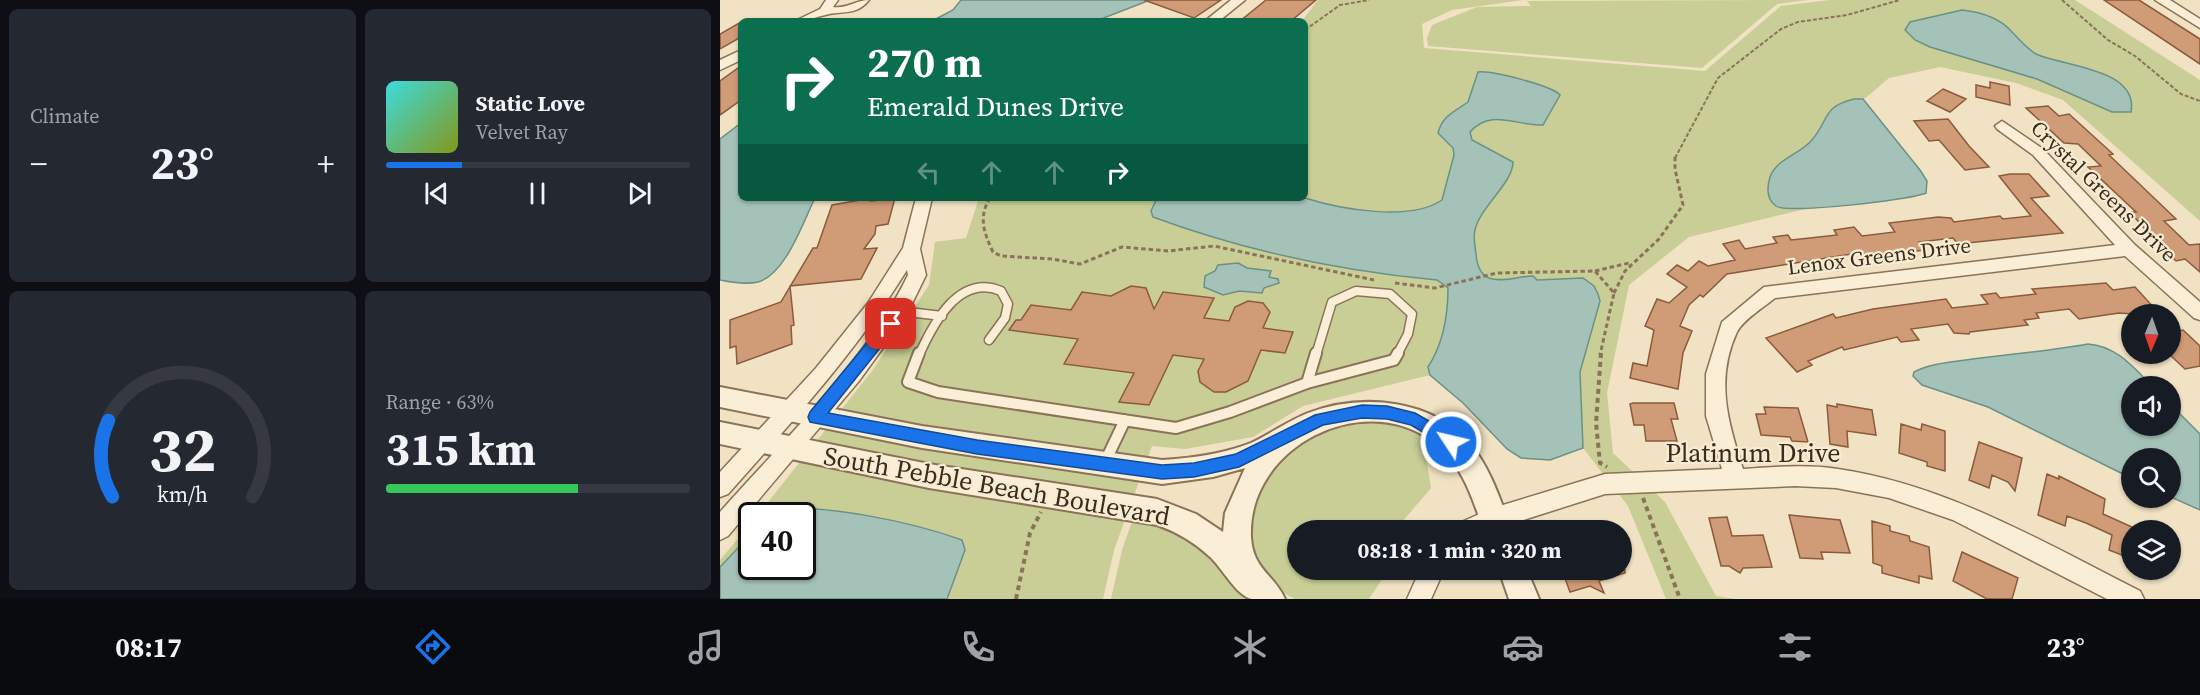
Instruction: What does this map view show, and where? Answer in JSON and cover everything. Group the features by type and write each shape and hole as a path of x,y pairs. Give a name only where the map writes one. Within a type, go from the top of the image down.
{"street":[{"path":"806,18 830,5 850,9 863,0"},
{"path":"1215,18 1239,0"},
{"path":"2161,0 2200,24"},
{"path":"720,66 738,56"},
{"name":"Crystal Greens Drive","path":"2002,126 2038,152 2129,249 2200,313"},
{"path":"720,487 823,374 874,308 911,249 923,201"},
{"path":"720,529 852,375 900,311 917,275 911,249"},
{"name":"Lenox Greens Drive","path":"1736,478 1716,416 1716,374 1729,327 1770,292 2129,249"},
{"name":"South Pebble Beach Boulevard","path":"720,397 966,445 1162,472 1194,470 1250,456 1320,419 1354,412 1387,412 1415,419 1442,434 1460,451 1476,477 1493,520"},
{"name":"South Pebble Beach Boulevard","path":"720,433 920,474 1135,506 1177,518 1216,541 1260,590"},
{"name":"South Pebble Beach Boulevard","path":"1260,590 1238,547 1237,522 1241,503 1259,468 1292,434"},
{"name":"Platinum Drive","path":"1505,520 1590,487 1628,482 1795,476 1836,478 1911,495 1985,523 2132,599"},
{"path":"1419,599 1428,580"},
{"path":"1517,580 1524,599"}],"lane":[{"path":"989,340 1006,315 1009,304 1004,292 995,287 967,290 955,298 913,361 908,382 938,392 1176,428 1230,412 1307,383 1345,375 1394,360 1408,334 1412,314 1390,294 1356,291 1332,302 1307,383"},
{"path":"874,308 942,316"},
{"path":"1103,465 1125,420"}],"path":[{"path":"1308,28 1340,5 1369,0"},
{"path":"1680,599 1641,493 1600,463 1596,423 1598,366 1619,279 1630,263 1655,243 1683,205 1680,185 1672,167 1675,156 1718,78 1789,26 1864,11 1899,0"},
{"path":"2062,0 2108,40 2135,56 2181,94 2200,101"},
{"path":"989,201 982,217 982,228 993,252 1001,256 1052,259 1080,264 1122,247 1168,251 1214,246 1299,266 1379,280"},
{"path":"1390,282 1435,288 1497,273 1595,271 1630,263"},
{"path":"1595,271 1614,293"},
{"path":"1016,599 1030,533 1050,494"}],"green space":[{"path":"1318,0 1523,0 1452,10 1422,24 1424,48 1705,71 1781,6 1830,0 2075,0 2200,80 2200,221 2063,100 2016,83 1940,67 1889,78 1863,100 1927,181 1926,193 1801,210 1689,237 1629,285 1607,393 1613,453 1665,502 1716,596 1735,599 1666,599 1628,506 1583,448 1550,460 1521,458 1507,449 1463,403 1430,375 1303,406 1253,437 1185,449 1152,446 1114,550 1103,599 720,599 720,560 738,539 738,580 816,580 816,502 768,502 872,371 929,285 935,242 966,238 978,201 1308,201 1308,18 1304,18"},
{"path":"1808,0 1777,4 1702,68 1428,46 1427,38 1432,25 1477,7 1531,6 1527,1"},
{"path":"1385,420 1422,432 1431,488 1404,520 1287,520 1287,580 1381,580 1369,599 1295,599 1278,590 1250,555 1248,544 1253,495 1297,440 1347,421"},
{"path":"1134,516 1180,531 1222,562 1251,599 1111,599 1122,550"}],"water":[{"path":"961,0 1150,0 1104,18 938,18 953,10"},
{"path":"1962,10 1996,19 2036,54 2111,77 2123,86 2130,97 2131,112 2112,112 2037,79 1930,47 1915,40 1905,30 1910,22"},
{"path":"1478,72 1521,79 1546,87 1560,95 1543,125 1495,120 1486,121 1470,132 1472,140 1513,162 1508,178 1483,213 1475,230 1474,242 1478,266 1483,274 1496,280 1533,276 1537,280 1583,278 1594,286 1600,301 1580,372 1583,448 1550,460 1521,458 1507,449 1463,403 1430,375 1428,367 1441,339 1448,298 1448,288 1437,280 1329,265 1258,250 1153,217 1151,211 1156,201 1308,201 1308,199 1337,206 1375,211 1412,211 1428,207 1442,200 1454,155 1453,148 1438,133 1440,127 1449,115 1468,102"},
{"path":"1863,99 1920,170 1927,181 1926,193 1850,205 1802,208 1776,206 1770,200 1768,193 1773,171 1811,141 1831,110 1843,102"},
{"path":"738,125 738,201 814,201 785,258 768,277 758,282 739,283 720,280 720,139"},
{"path":"1238,263 1247,268 1271,271 1269,277 1278,279 1279,283 1264,288 1262,293 1239,291 1223,295 1204,287 1205,276 1215,271 1218,265"},
{"path":"2088,344 2098,346 2116,353 2121,357 2121,364 2130,364 2142,376 2121,376 2121,436 2181,436 2181,415 2200,434 2200,510 2181,501 2181,448 2121,448 2121,473 1988,407 1922,385 1913,376 1914,372 1943,363"},
{"path":"816,509 870,516 941,533 962,540 965,550 947,599 720,599 720,567 738,548 738,580 816,580"}],"building":[{"path":"1144,0 1221,0 1194,18"},
{"path":"1266,0 1316,0 1295,18 1244,18"},
{"path":"2104,0 2139,0 2200,39 2200,64"},
{"path":"738,24 738,39 720,49 720,34"},
{"path":"738,68 738,102 720,115 720,81"},
{"path":"1990,82 2009,86 2010,105 1976,97 1976,85 1990,88"},
{"path":"1943,89 1966,99 1950,112 1927,101"},
{"path":"2048,106 2059,116 2069,114 2113,154 2109,155 2176,219 2164,221 2189,245 2200,244 2200,272 2185,259 2176,261 2150,235 2130,212 2136,212 2088,167 2101,166 2078,144 2064,143 2026,108"},
{"path":"1948,119 1989,167 1965,170 1939,140 1929,141 1914,121"},
{"path":"2029,174 2049,196 2031,198 2063,233 1958,244 1953,238 1919,242 1926,250 1861,257 1858,253 1727,274 1703,297 1700,295 1689,305 1680,326 1692,331 1683,353 1678,389 1630,378 1633,363 1647,366 1654,330 1645,326 1657,299 1669,303 1687,287 1667,274 1677,265 1688,271 1699,261 1708,266 1735,260 1723,244 1739,240 1745,249 1777,243 1773,237 1788,235 1791,240 1837,235 1834,230 1854,227 1862,236 1895,232 1889,223 1938,217 1951,218 1954,222 2000,216 2003,219 2031,216 1999,176"},
{"path":"855,201 894,201 888,224 876,226 875,234 864,249 877,248 861,279 791,286 813,248 817,248 832,205"},
{"path":"2106,283 2113,290 2135,287 2151,304 2121,304 2121,313 2079,319 2069,309 2036,313 2039,318 2024,320 2028,325 1970,332 1969,334 1954,333 1948,324 1911,329 1919,340 1901,342 1897,337 1844,350 1842,347 1808,361 1812,365 1797,372 1766,338 1833,314 1836,318 1873,309 1946,299 1952,308 1988,304 1981,295 1996,293 2000,298 2036,294 2032,289"},
{"path":"1131,286 1146,288 1154,309 1163,292 1214,298 1204,318 1229,321 1235,307 1248,301 1263,303 1270,312 1263,328 1293,332 1285,353 1261,350 1248,381 1226,392 1214,392 1200,382 1198,371 1204,359 1173,355 1149,405 1119,402 1134,373 1064,364 1078,339 1009,330 1016,320 1021,320 1031,305 1071,310 1082,292 1111,296"},
{"path":"790,287 794,325 791,326 792,344 737,364 736,346 730,348 730,320 781,302"},
{"path":"2181,330 2200,346 2200,366 2185,369 2180,364"},
{"path":"1674,403 1678,419 1671,419 1677,441 1646,441 1644,425 1634,425 1630,404"},
{"path":"1837,404 1872,410 1876,435 1847,431 1848,447 1830,444 1827,405 1837,407"},
{"path":"1764,407 1798,408 1808,442 1792,441 1790,437 1761,435 1756,414 1766,414"},
{"path":"1901,424 1921,430 1922,424 1945,431 1945,471 1927,466 1927,462 1899,453"},
{"path":"1979,442 2022,458 2015,491 2008,482 1992,475 1989,488 1969,480"},
{"path":"2047,474 2059,479 2059,476 2105,499 2103,514 2121,522 2121,555 2109,550 2112,535 2067,516 2065,526 2038,515"},
{"path":"1789,515 1840,520 1850,553 1821,552 1823,559 1800,558"},
{"path":"1727,517 1732,536 1763,535 1772,567 1743,568 1740,573 1729,566 1721,566 1709,518"},
{"path":"1872,521 1890,526 1890,531 1909,536 1910,541 1929,547 1932,579 1919,576 1919,583 1882,573 1882,566 1873,563"},
{"path":"1962,552 2018,578 2012,599 1987,599 1953,581"},
{"path":"1566,580 1602,580 1599,581 1604,593 1590,586 1570,592"}],"route":[{"path":"891,324 816,417 977,447 1162,472 1224,465 1260,452 1320,419 1362,411 1387,412 1415,419 1442,434 1451,442"}]}
